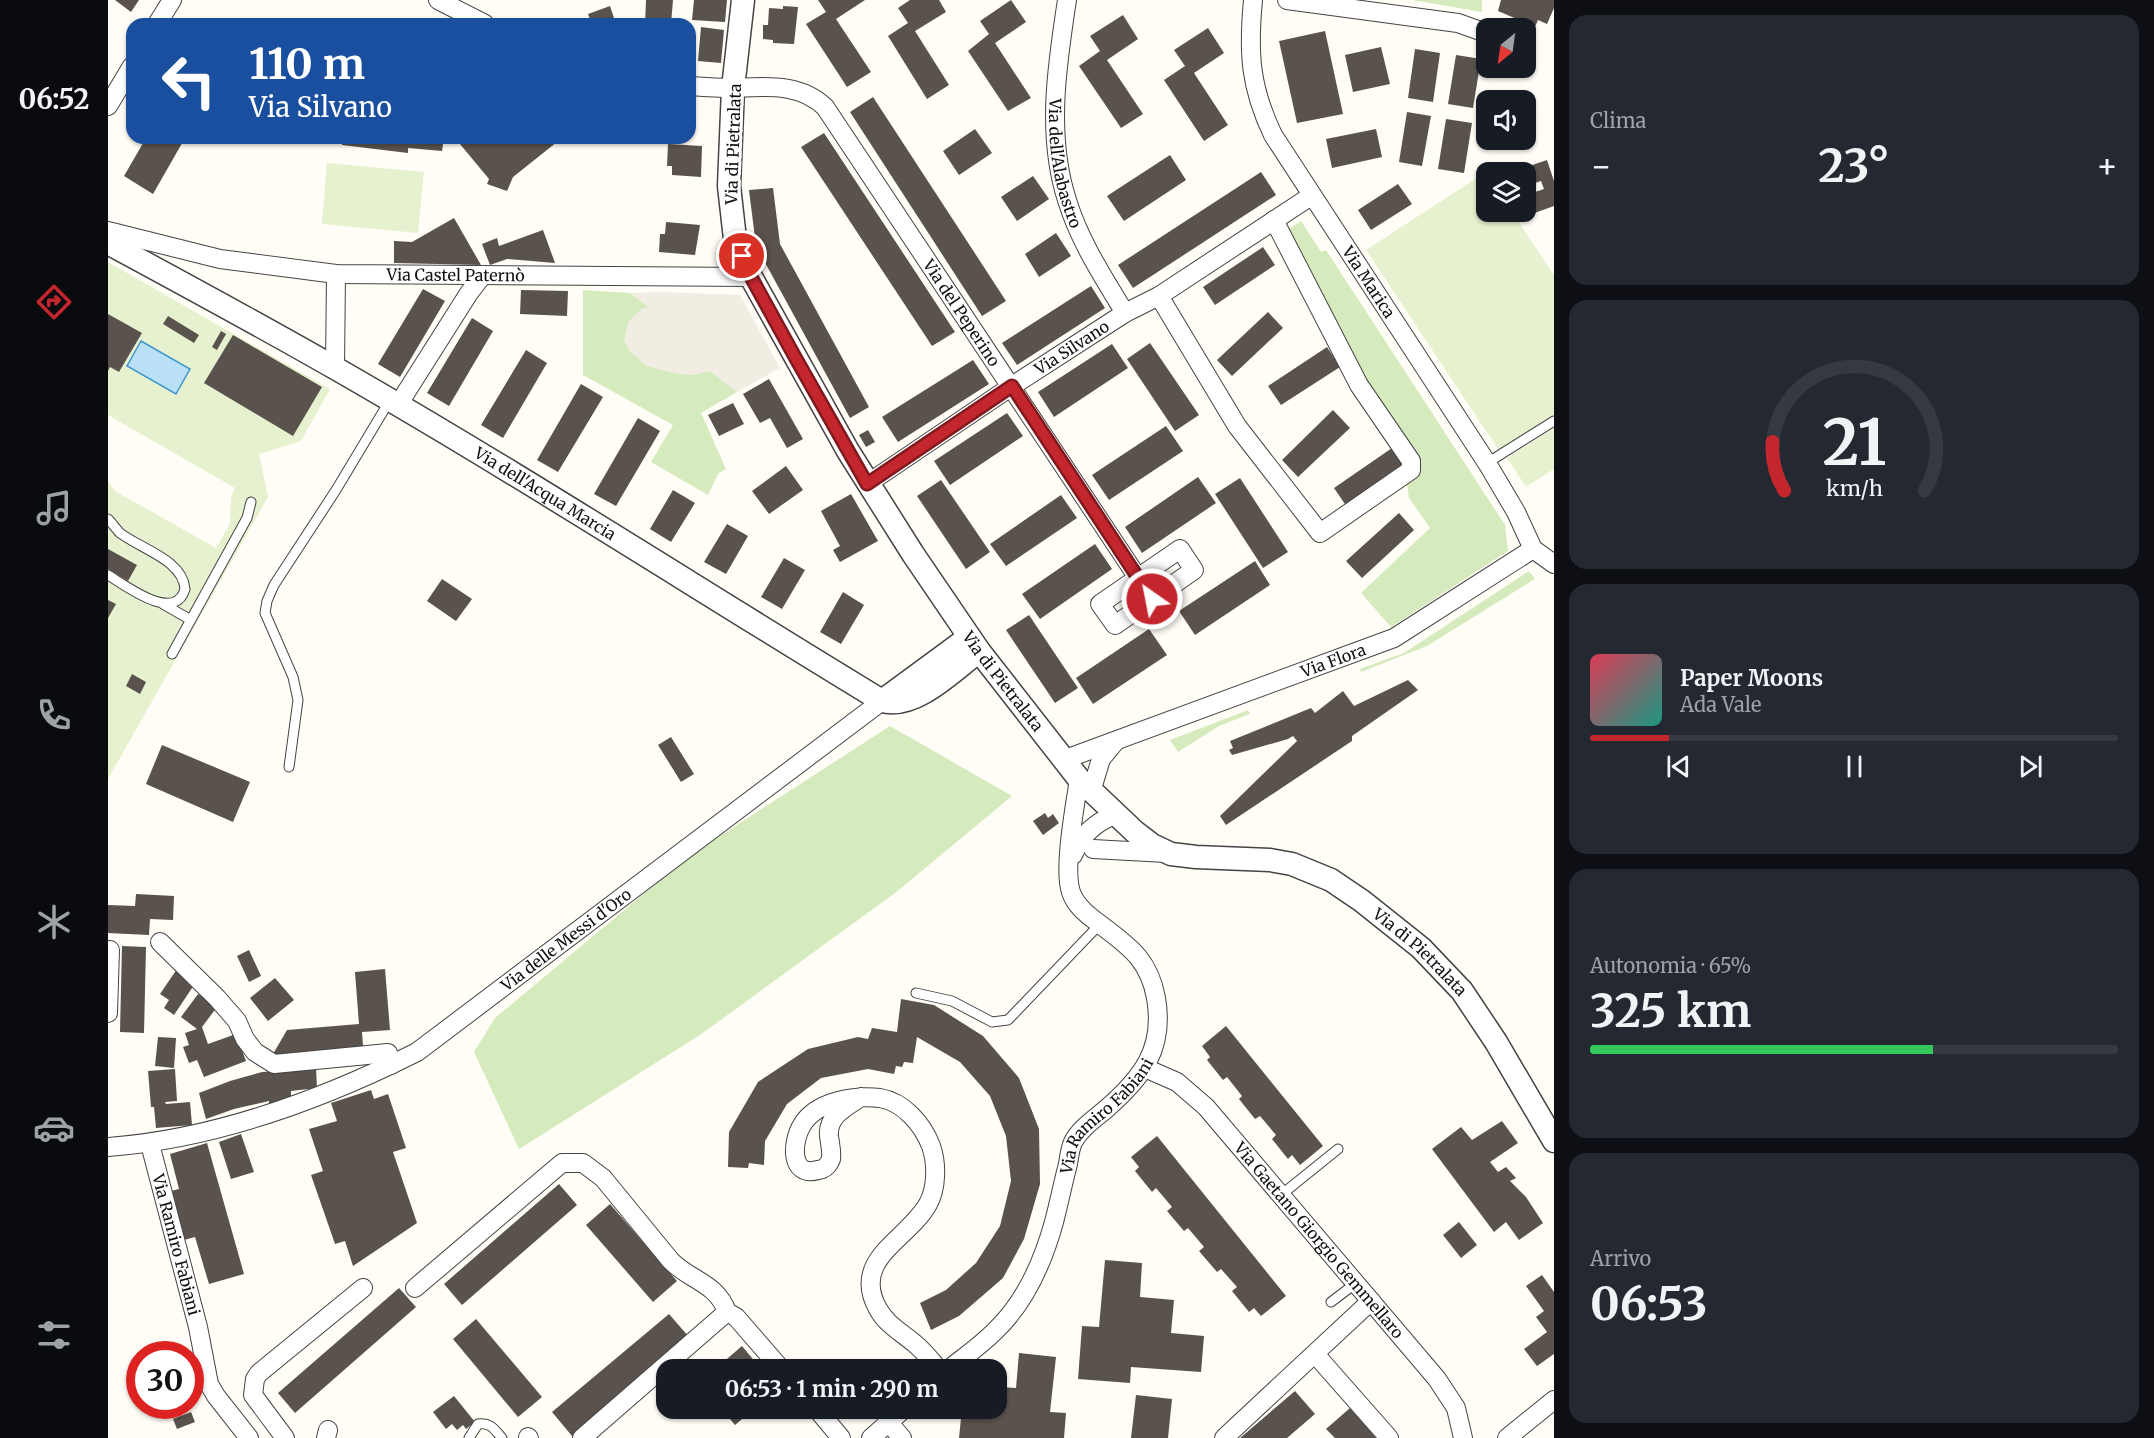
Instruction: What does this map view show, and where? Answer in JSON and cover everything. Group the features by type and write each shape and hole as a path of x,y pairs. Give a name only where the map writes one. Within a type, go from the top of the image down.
{"street":[{"path":"161,18 172,0"},
{"path":"438,0 473,18"},
{"name":"Via di Pietralata","path":"743,0 733,88 730,203 735,239 751,277 867,484 974,644 1085,786 1115,815 1152,844 1171,854 1270,860 1292,864 1331,880 1412,940 1462,991 1496,1042 1554,1141"},
{"name":"Via dell'Alabastro","path":"1067,0 1056,82 1055,116 1059,167 1067,202 1081,235 1125,314"},
{"name":"Via Marica","path":"1253,0 1250,57 1259,101 1273,135 1487,463 1516,512 1533,549"},
{"path":"1287,0 1458,23 1476,29"},
{"path":"108,106 126,76"},
{"name":"Via del Peperino","path":"696,86 791,88 809,94 825,107 1152,599"},
{"name":"Via Silvano","path":"867,484 1012,386 1125,314 1159,296 1311,196"},
{"path":"1159,296 1237,426 1320,533 1410,470 1411,461 1359,385 1274,220"},
{"name":"Via Castel Paternò","path":"108,231 243,263 336,274 751,277"},
{"name":"Via dell'Acqua Marcia","path":"108,243 394,402 882,701"},
{"path":"335,368 336,274"},
{"path":"394,402 482,276"},
{"path":"1180,549 1194,570 1114,625 1100,603 1138,577 1180,549"},
{"path":"1533,549 1554,564"},
{"name":"Via Flora","path":"1063,760 1394,638 1533,549"},
{"path":"882,701 974,644"},
{"name":"Via delle Messi d'Oro","path":"108,1147 150,1144 245,1122 372,1074 417,1052 882,701"},
{"path":"1085,786 1101,759 1116,741"},
{"name":"Via Ramiro Fabiani","path":"961,1359 993,1333 1011,1314 1024,1295 1041,1260 1053,1223 1073,1143 1082,1129 1128,1089 1145,1068 1158,1034 1159,1020 1147,968 1127,944 1082,910 1075,900 1068,876 1085,786"},
{"path":"1070,862 1093,849 1106,835 1115,815"},
{"path":"1070,862 1082,837 1102,820 1115,815"},
{"path":"1093,849 1171,854"},
{"path":"160,942 237,1021 245,1039 255,1052 274,1064 294,1064 388,1053 391,1065"},
{"path":"108,1013 110,950"},
{"name":"Via Gaetano Giorgio Gemmellaro","path":"1145,1068 1177,1082 1206,1107 1447,1392 1456,1408 1463,1438"},
{"path":"861,1097 881,1099 900,1107 919,1124 932,1149 935,1176 934,1189 929,1203 918,1218 877,1261 872,1271 871,1291 878,1310 884,1318 916,1344 929,1359"},
{"name":"Via Ramiro Fabiani","path":"150,1144 198,1327 209,1384 249,1438"},
{"path":"415,1288 562,1163 576,1162 589,1166 603,1178 670,1262 714,1290 723,1300 727,1312 736,1317 772,1359"},
{"path":"285,1438 253,1395 255,1379 259,1373 363,1288"},
{"path":"1224,1438 1371,1301"},
{"path":"582,1438 727,1312"},
{"path":"1315,1354 1389,1438"},
{"path":"1507,1438 1554,1400"},
{"path":"826,1419 842,1438"},
{"path":"871,1438 893,1419"},
{"path":"889,1423 902,1438"}],"lane":[{"path":"289,766 298,700 293,677 265,613 267,601 274,585 394,402"},
{"path":"1487,463 1554,421"},
{"path":"172,654 247,518 251,502"},
{"path":"108,519 119,532 180,573 185,585 184,595 177,601 160,603"},
{"path":"108,575 191,620"},
{"path":"916,993 952,1001 986,1020 997,1023 1008,1020 1100,924"},
{"path":"1281,1195 1338,1149"},
{"path":"1331,1302 1356,1283"},
{"path":"469,1438 478,1424 485,1423 493,1426 502,1438"}],"green space":[{"path":"1412,0 1482,0 1482,12"},
{"path":"327,163 424,172 418,233 322,224"},
{"path":"1476,178 1476,222 1519,222 1554,275 1554,417 1500,452 1366,250"},
{"path":"1301,221 1321,252 1326,250 1505,525 1508,551 1391,627 1361,593 1430,528 1409,498 1406,479 1362,377 1286,231"},
{"path":"108,262 330,389 301,441 259,454 268,497 108,779 108,481 115,491 216,548 230,524 231,498 235,488 108,415"},
{"path":"583,290 630,293 649,307 645,365 670,372 710,370 737,392 701,413 726,469 718,474 708,495 651,462 673,425 583,375"},
{"path":"1554,428 1554,469 1526,487 1507,458"},
{"path":"1529,571 1535,579 1427,646 1361,672 1360,669 1404,653"},
{"path":"1248,710 1250,714 1219,726 1178,752 1170,740"},
{"path":"890,726 1012,796 895,893 700,1035 519,1149 474,1052 495,1018 689,856"}],"shaded area":[{"path":"630,293 740,295 780,368 737,392 710,371 694,375 678,374 645,365 629,350 624,340 628,322 641,309 648,307"}],"water":[{"path":"141,341 190,369 176,394 127,366"}],"building":[{"path":"115,0 139,0 131,12"},
{"path":"646,0 673,0 672,18 645,18"},
{"path":"694,0 727,0 725,22 692,18"},
{"path":"818,0 865,0 836,19 871,72 847,87 806,24 826,12"},
{"path":"910,0 939,0 946,12 915,31 949,85 927,99 888,36 908,23 898,8"},
{"path":"1011,0 1026,22 995,43 1031,98 1008,111 968,51 989,34 980,21"},
{"path":"1501,0 1554,0 1554,8 1547,24 1538,20 1536,25 1536,18 1514,18 1498,11"},
{"path":"610,6 614,18 590,18 588,14"},
{"path":"783,6 798,7 794,44 773,43 773,40 763,39 763,25 768,25 769,8 783,9"},
{"path":"1123,15 1138,39 1107,60 1143,114 1121,128 1079,66 1100,51 1090,36"},
{"path":"701,27 724,30 721,63 698,61"},
{"path":"1208,28 1224,53 1194,73 1228,125 1204,141 1164,80 1185,66 1174,50"},
{"path":"1325,31 1343,114 1297,123 1279,41"},
{"path":"1381,47 1390,84 1353,92 1345,55"},
{"path":"1415,49 1440,53 1433,102 1408,98"},
{"path":"1456,55 1476,58 1476,78 1478,78 1473,108 1448,104"},
{"path":"873,97 1006,301 982,316 850,112"},
{"path":"1407,112 1431,116 1422,166 1399,162"},
{"path":"1446,119 1472,123 1464,173 1438,169"},
{"path":"975,129 992,153 959,175 943,151"},
{"path":"1376,129 1382,157 1332,168 1326,139"},
{"path":"824,133 955,332 932,346 801,147"},
{"path":"143,144 182,144 153,194 124,176"},
{"path":"443,144 442,151 408,148 408,153 342,145"},
{"path":"460,144 554,144 513,177 507,191 487,184 489,179"},
{"path":"668,144 702,146 701,177 672,175 672,166 667,166"},
{"path":"1170,155 1186,180 1124,221 1107,196"},
{"path":"1547,160 1554,181 1554,206 1536,212 1536,192 1544,189 1541,181 1536,183 1536,164"},
{"path":"1261,172 1276,195 1133,288 1118,265"},
{"path":"1033,176 1049,199 1017,221 1001,197"},
{"path":"1398,184 1412,204 1371,230 1358,210"},
{"path":"773,188 780,244 869,407 850,418 756,246 749,190"},
{"path":"454,218 481,265 394,263 394,241 412,242"},
{"path":"666,222 700,225 695,255 659,252 660,234 665,234"},
{"path":"543,230 555,263 507,259 490,265 482,244 497,238 499,246"},
{"path":"1056,233 1071,256 1039,277 1025,254"},
{"path":"1263,247 1275,265 1215,305 1203,287"},
{"path":"1091,286 1105,308 1017,365 1002,343"},
{"path":"423,289 445,301 400,377 378,364"},
{"path":"521,290 568,291 567,316 520,314"},
{"path":"1268,312 1283,328 1232,376 1217,360"},
{"path":"108,314 142,333 119,372 110,367 108,371"},
{"path":"168,316 199,335 194,343 163,324"},
{"path":"472,318 493,331 449,406 427,393"},
{"path":"221,331 226,334 217,350 212,347"},
{"path":"233,335 322,387 293,436 204,383"},
{"path":"1150,343 1199,415 1175,431 1127,359"},
{"path":"1112,344 1128,368 1054,417 1038,392"},
{"path":"1327,347 1340,367 1281,405 1268,386"},
{"path":"526,350 547,363 503,438 481,425"},
{"path":"973,360 989,384 898,442 882,417"},
{"path":"769,379 803,439 787,448 770,418 760,423 743,394"},
{"path":"581,384 603,397 558,472 537,460"},
{"path":"733,403 744,424 719,436 708,415"},
{"path":"1333,410 1350,428 1298,477 1282,460"},
{"path":"1007,413 1023,436 950,485 934,461"},
{"path":"638,418 660,431 616,506 594,494"},
{"path":"1166,426 1183,451 1109,500 1092,475"},
{"path":"868,430 875,442 866,447 859,435"},
{"path":"1392,448 1405,467 1347,507 1334,488"},
{"path":"786,466 803,490 769,514 752,491"},
{"path":"1198,477 1216,503 1142,553 1125,527"},
{"path":"1240,478 1288,552 1263,568 1215,494"},
{"path":"941,480 990,552 966,569 917,496"},
{"path":"673,490 695,503 671,542 650,529"},
{"path":"851,494 878,541 840,562 833,550 840,546 821,511"},
{"path":"1061,495 1077,518 1006,566 990,544"},
{"path":"1399,513 1414,530 1362,578 1346,561"},
{"path":"727,524 748,536 726,574 704,562"},
{"path":"1095,544 1112,569 1040,619 1022,594"},
{"path":"108,549 137,565 128,581 108,569"},
{"path":"784,558 805,570 782,609 761,597"},
{"path":"1255,561 1270,585 1195,635 1179,611"},
{"path":"442,579 472,599 456,621 427,601"},
{"path":"843,592 864,605 841,644 820,632"},
{"path":"108,600 116,604 108,618"},
{"path":"1029,615 1078,688 1055,703 1006,630"},
{"path":"1149,629 1167,655 1093,704 1076,678"},
{"path":"132,674 146,682 140,694 126,686"},
{"path":"1408,680 1418,690 1352,736 1352,741 1226,825 1220,816 1297,741 1293,736 1232,755 1229,750 1233,748 1230,741 1311,708 1315,713 1343,691 1354,706"},
{"path":"671,737 694,774 681,782 658,745"},
{"path":"162,745 250,782 233,822 146,784"},
{"path":"1045,813 1048,818 1053,814 1059,823 1043,835 1033,821"},
{"path":"136,894 174,896 173,920 150,919 149,935 108,933 108,905 135,906"},
{"path":"122,946 146,947 144,1033 120,1032"},
{"path":"249,950 261,976 249,982 237,956"},
{"path":"177,969 196,982 174,1015 164,1008 169,1000 160,994"},
{"path":"385,969 390,1030 362,1032 363,1046 355,1046 355,1051 279,1056 273,1054 287,1030 359,1024 355,972"},
{"path":"275,978 294,1000 268,1021 250,998"},
{"path":"198,994 217,1007 202,1027 208,1044 236,1034 246,1061 204,1077 197,1060 189,1063 183,1047 189,1045 185,1033 197,1029 181,1017"},
{"path":"901,999 934,1005 983,1036 1019,1078 1039,1129 1040,1184 1024,1239 1003,1278 959,1316 931,1330 920,1303 946,1290 976,1263 1000,1226 1011,1181 1006,1136 990,1096 960,1062 917,1037 913,1063 904,1062 902,1067 896,1066 894,1074 868,1069 821,1078 787,1104 765,1141 764,1165 749,1163 748,1168 728,1167 729,1132 758,1082 808,1049 858,1037 868,1039 872,1028 897,1032"},
{"path":"1226,1026 1323,1146 1300,1165 1292,1155 1288,1159 1272,1139 1276,1135 1260,1116 1255,1119 1239,1099 1242,1096 1227,1077 1223,1080 1207,1060 1210,1057 1202,1046"},
{"path":"158,1037 176,1038 174,1068 155,1066"},
{"path":"316,1068 317,1088 291,1091 291,1097 269,1105 269,1101 234,1109 206,1119 199,1093 262,1072"},
{"path":"175,1069 177,1101 165,1102 166,1104 190,1102 192,1125 156,1128 154,1107 151,1107 148,1071"},
{"path":"371,1090 374,1099 388,1094 406,1148 393,1152 417,1223 353,1266 345,1241 335,1244 311,1175 323,1171 309,1129 337,1121 331,1103"},
{"path":"1502,1121 1518,1143 1490,1162 1498,1172 1506,1167 1516,1178 1510,1181 1526,1197 1543,1223 1519,1240 1506,1222 1494,1232 1432,1149 1461,1127 1472,1140"},
{"path":"241,1134 254,1172 231,1179 219,1142"},
{"path":"1157,1136 1286,1296 1261,1316 1254,1308 1249,1312 1232,1291 1237,1287 1221,1269 1217,1272 1199,1251 1204,1247 1188,1228 1184,1231 1167,1211 1172,1207 1156,1188 1152,1192 1135,1171 1139,1167 1131,1157"},
{"path":"207,1143 244,1274 209,1284 195,1237 184,1240 171,1191 179,1189 170,1154"},
{"path":"559,1184 577,1205 462,1305 444,1284"},
{"path":"610,1204 677,1281 653,1302 586,1225"},
{"path":"1459,1222 1477,1245 1461,1258 1443,1235"},
{"path":"1105,1260 1142,1263 1140,1297 1174,1300 1171,1333 1204,1336 1201,1372 1131,1367 1130,1383 1078,1379 1082,1326 1099,1327"},
{"path":"1542,1275 1554,1292 1554,1354 1537,1366 1524,1349 1547,1332 1536,1317 1544,1311 1526,1286"},
{"path":"399,1288 416,1307 295,1413 278,1393"},
{"path":"669,1314 689,1337 663,1359 656,1359 656,1365 572,1436 552,1412"},
{"path":"476,1319 542,1397 518,1417 453,1339"},
{"path":"742,1346 753,1359 727,1359"},
{"path":"1019,1353 1056,1357 1050,1412 1066,1413 1064,1438 959,1438 961,1419 1007,1419 1007,1387 1016,1388"},
{"path":"1295,1391 1315,1414 1287,1438 1240,1438"},
{"path":"1136,1395 1172,1399 1168,1438 1131,1438"},
{"path":"454,1396 475,1422 466,1429 463,1425 457,1430 452,1424 446,1429 433,1412"},
{"path":"1350,1408 1376,1438 1335,1438 1326,1429"},
{"path":"173,1419 194,1419 195,1422 177,1429"},
{"path":"730,1419 742,1419 735,1425"}],"route":[{"path":"742,256 751,277 867,484 1012,386 1152,599"}]}
